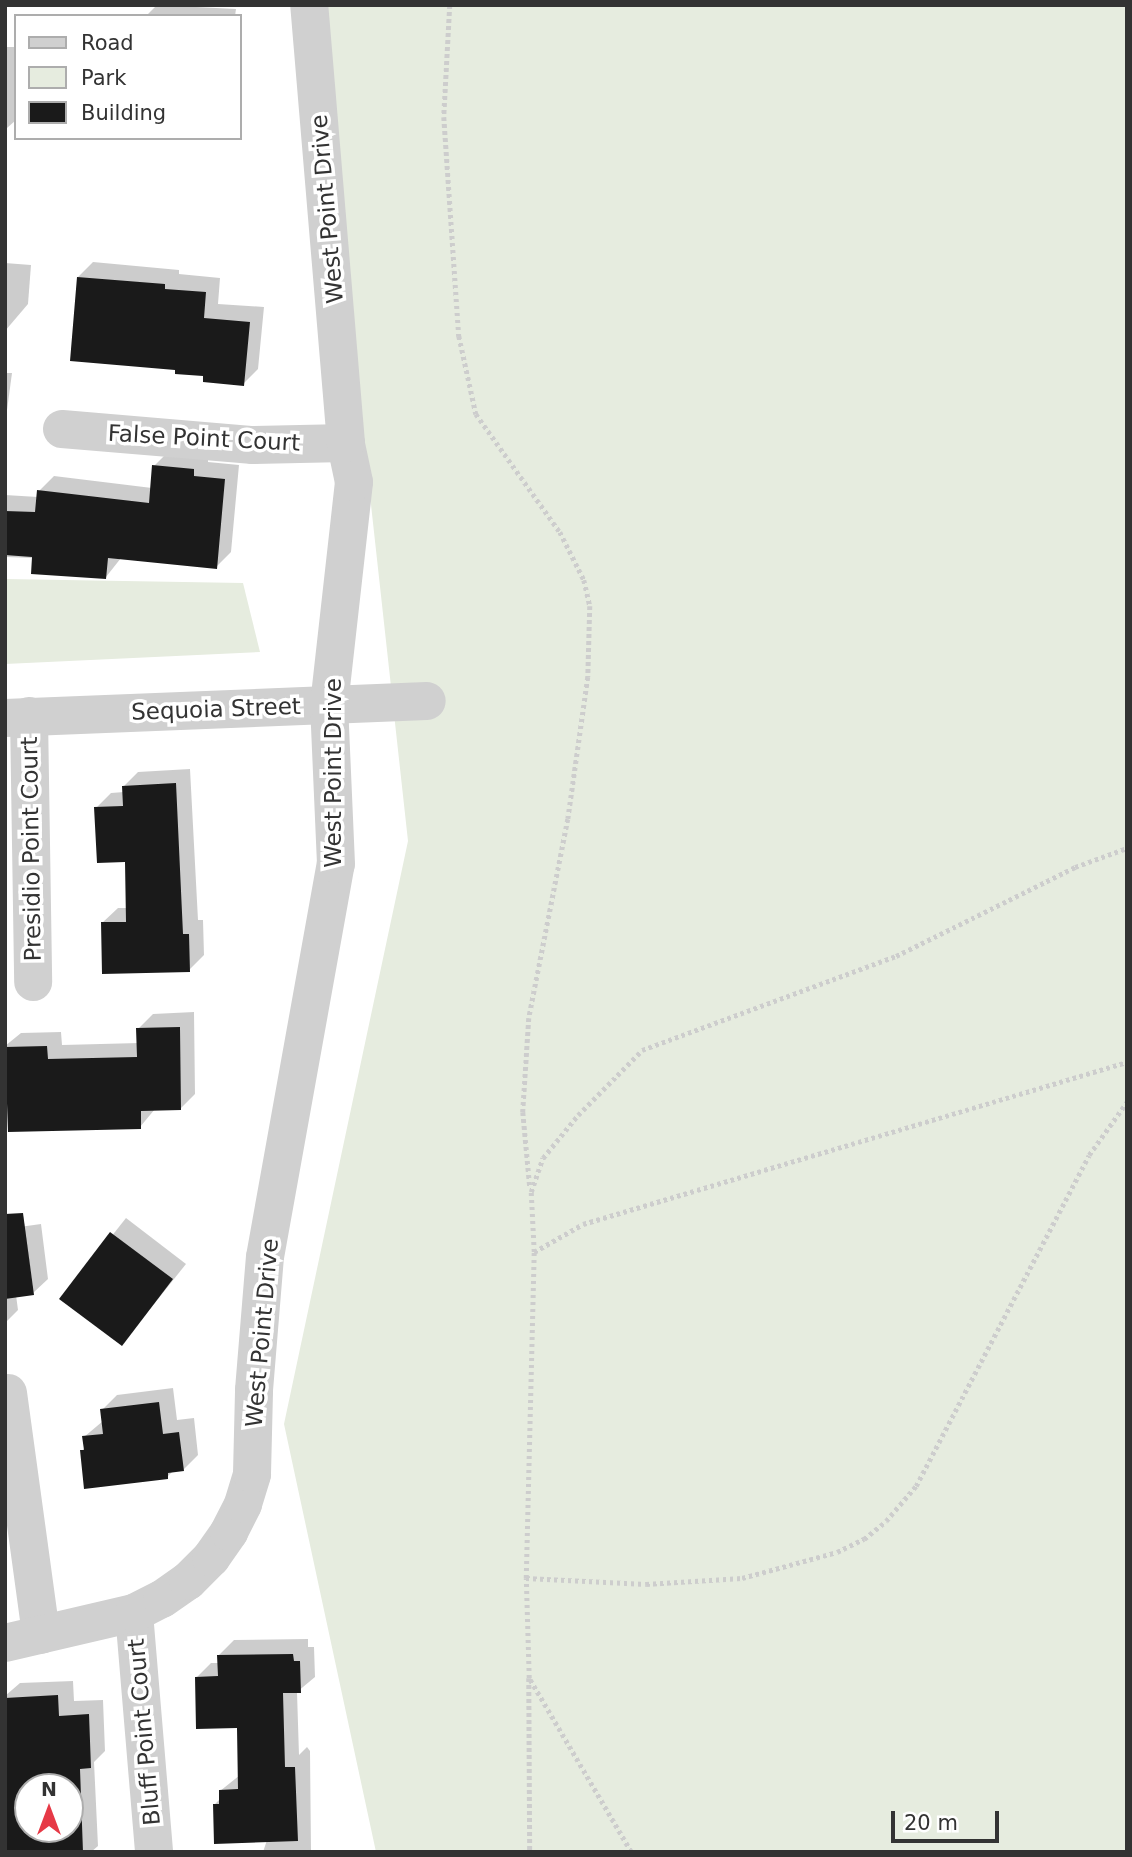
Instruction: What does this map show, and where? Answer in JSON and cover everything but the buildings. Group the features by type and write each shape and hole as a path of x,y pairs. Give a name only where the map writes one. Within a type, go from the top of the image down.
{"street":[{"name":"West Point Drive","path":"23,1639 134,1612 188,1581 211,1558 238,1513 252,1474 254,1390 265,1256 336,864 329,705 354,482 346,443 309,5"},
{"name":"False Point Court","path":"62,429 253,445 346,443"},
{"name":"Sequoia Street","path":"17,717 427,701"},
{"name":"Presidio Point Court","path":"17,717 33,982"},
{"path":"8,1393 23,1639"},
{"name":"Bluff Point Court","path":"134,1612 154,1852"}],"path":[{"path":"450,5 444,117 459,336 476,414 560,532 584,579 590,606 588,677 568,819 529,1018 523,1112 534,1252 526,1577 530,1852"},
{"path":"531,1192 543,1158 578,1115 642,1049 897,956 1075,867 1127,848"},
{"path":"534,1252 583,1224 1127,1062"},
{"path":"526,1577 646,1584 742,1577 837,1552 871,1534 916,1486 1089,1154 1127,1102"},
{"path":"529,1678 631,1852"}],"green space":[{"path":"316,5 1127,5 1127,1852 376,1852 284,1424 408,841"},
{"path":"5,579 243,583 260,652 5,664"}]}
